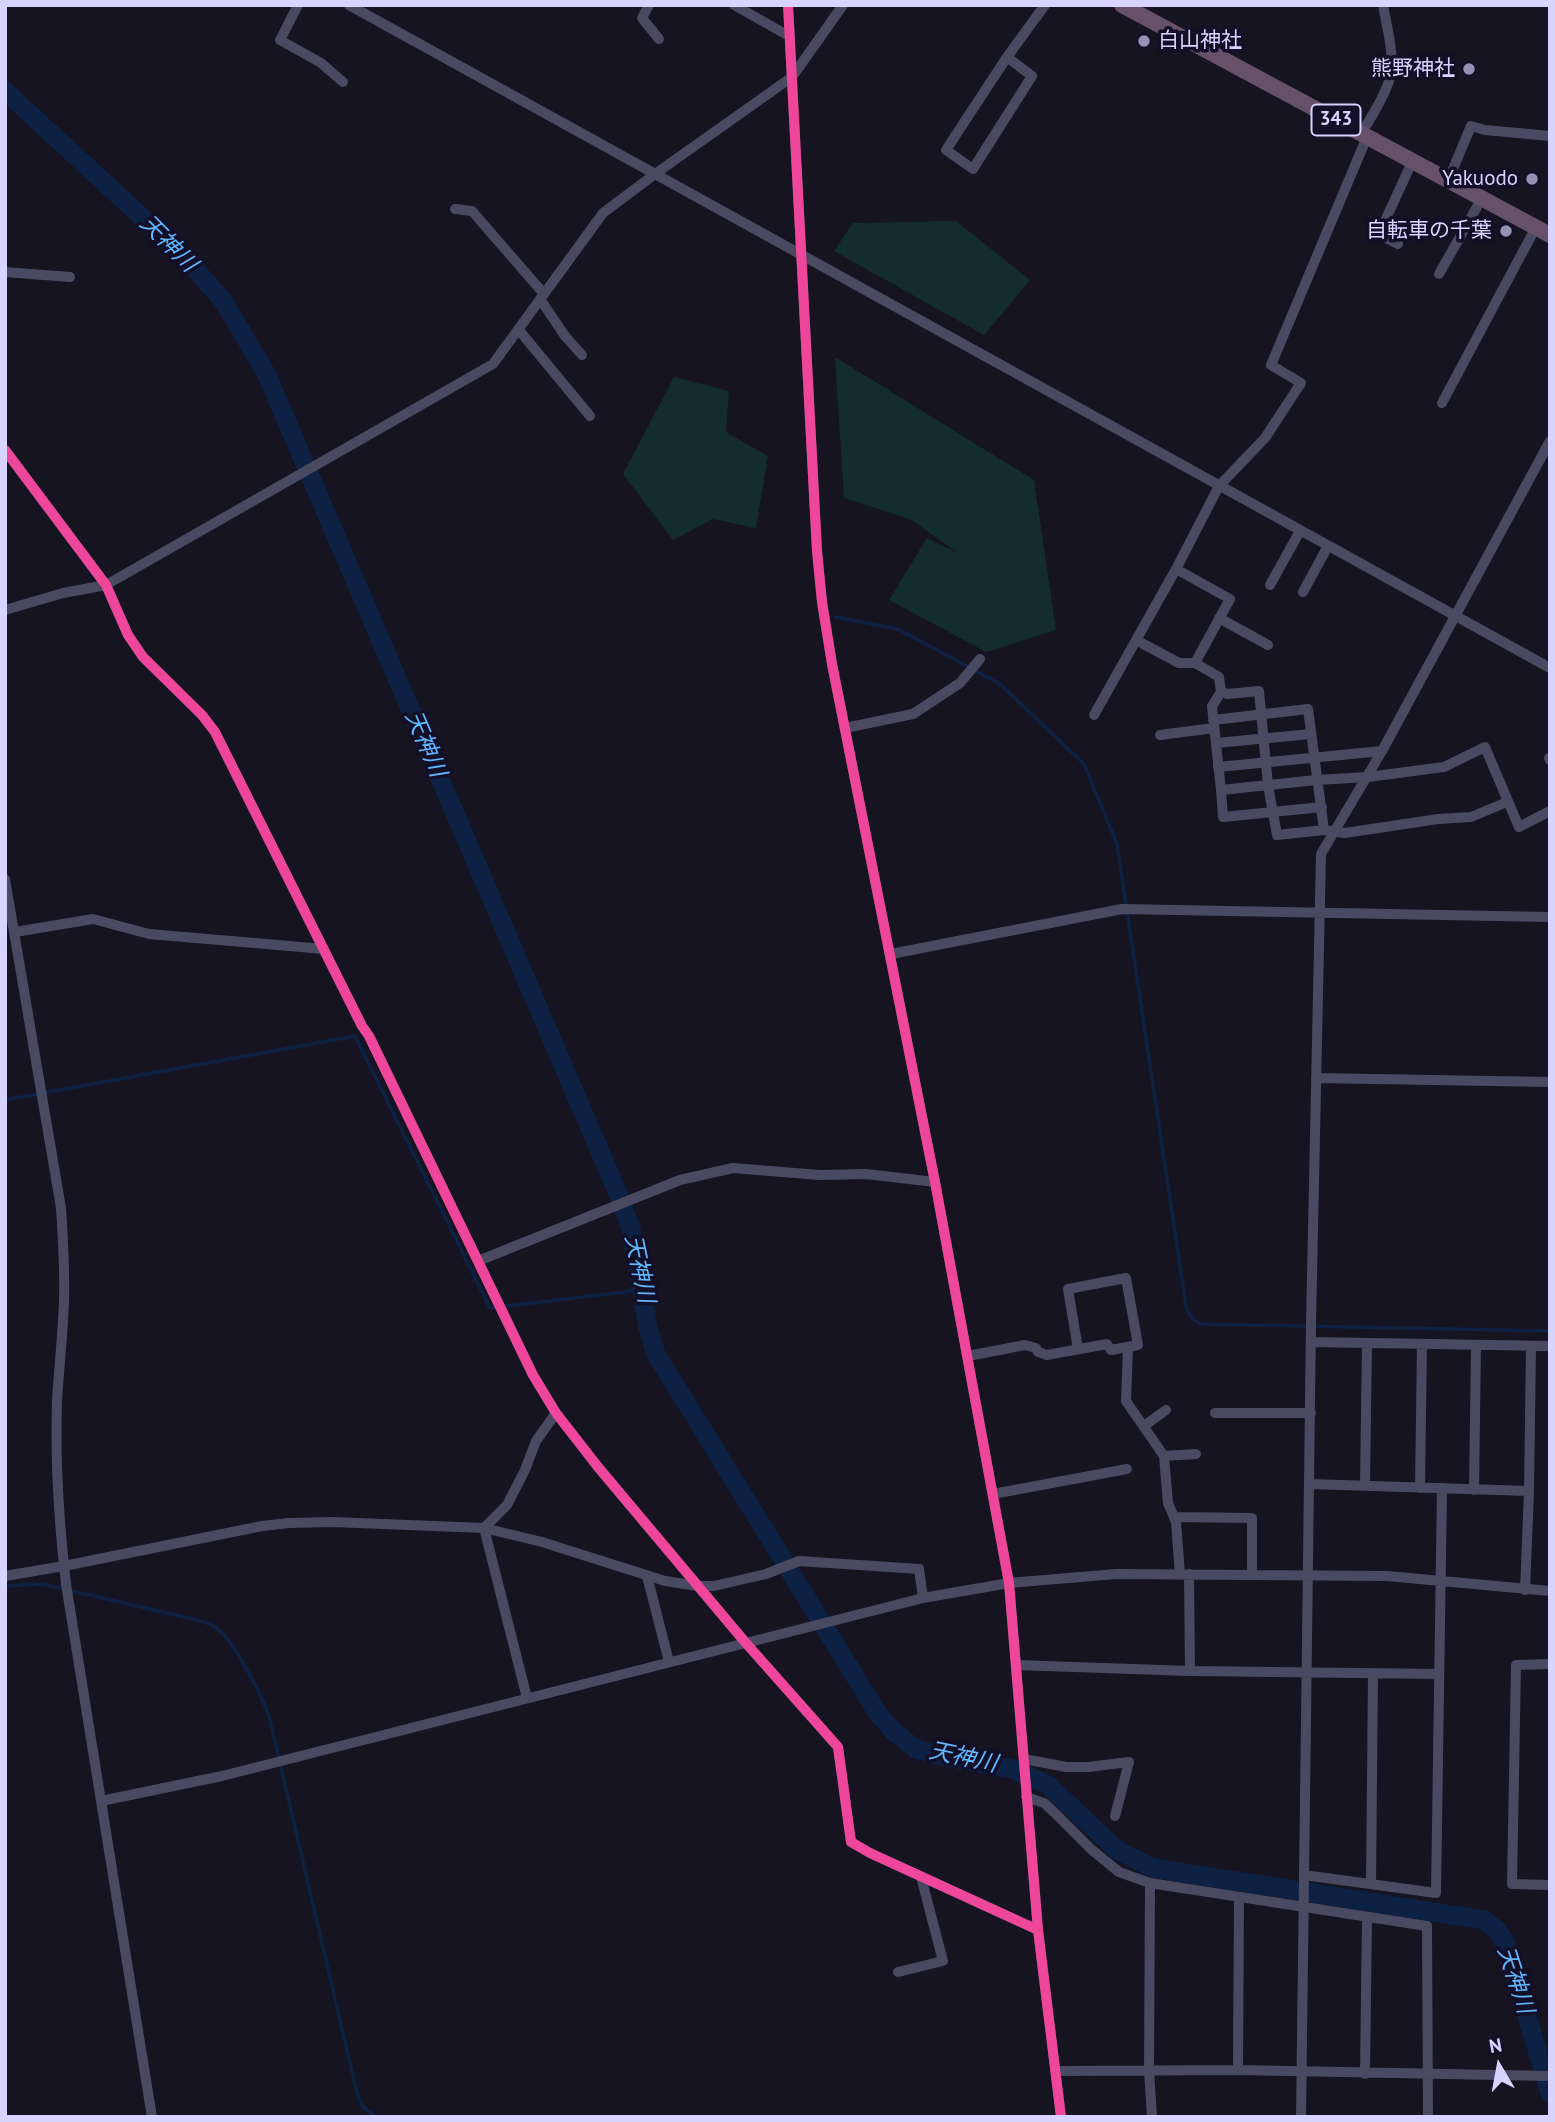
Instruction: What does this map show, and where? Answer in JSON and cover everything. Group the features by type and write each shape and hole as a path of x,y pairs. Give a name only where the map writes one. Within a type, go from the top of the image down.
{"highway":[{"name":"343","path":"1122,5 1543,231"}],"street":[{"path":"298,5 280,40 321,63 343,82"},
{"path":"349,5 1550,668"},
{"path":"649,5 642,18 659,39"},
{"path":"734,5 789,36"},
{"path":"788,5 817,551 832,664 935,1182 1009,1583 1038,1930 1061,2117"},
{"path":"5,610 63,593 106,585 493,363 603,213 792,77 843,5"},
{"path":"1007,57 1031,76 973,169 946,150 1007,57 1045,5"},
{"path":"1094,715 1219,486 1265,438 1301,383 1271,365 1389,79 1390,52 1383,5"},
{"path":"1448,181 1471,127 1550,136"},
{"path":"1398,244 1379,234 1412,162"},
{"path":"1439,274 1482,198"},
{"path":"456,209 472,211 542,296 565,336 582,355"},
{"path":"1441,403 1543,231"},
{"path":"5,272 70,277"},
{"path":"519,328 590,416"},
{"path":"1301,2117 1321,854 1329,831 1382,751 1550,441"},
{"path":"5,450 106,585 128,635 143,657 202,715 215,732 362,1026 369,1035 533,1375 556,1413 745,1642 838,1747 851,1842 1038,1930"},
{"path":"1270,585 1300,531"},
{"path":"1303,592 1328,546"},
{"path":"1176,569 1230,599 1195,663"},
{"path":"1219,618 1268,645"},
{"path":"1136,640 1179,663 1195,663 1219,677 1221,692 1212,706 1223,817 1322,807"},
{"path":"845,728 913,714 960,684 980,659"},
{"path":"1221,692 1227,694 1259,691 1268,785 1277,835 1329,831 1345,833 1438,818 1471,817 1507,802"},
{"path":"1160,735 1308,709 1316,780 1329,831"},
{"path":"1216,743 1311,734"},
{"path":"1220,790 1444,767 1485,747 1518,827 1550,811"},
{"path":"1218,766 1382,751"},
{"path":"5,879 61,1209 64,1301 57,1400 57,1455 64,1566 152,2117"},
{"path":"891,954 1127,910 1550,917"},
{"path":"15,932 93,919 149,934 324,949"},
{"path":"1316,1079 1550,1082"},
{"path":"478,1261 680,1180 733,1168 820,1175 866,1174 935,1182"},
{"path":"968,1356 1025,1345 1048,1355 1107,1344 1111,1350 1138,1345 1126,1278 1068,1289 1078,1349"},
{"path":"1312,1332 1367,1343 1550,1346"},
{"path":"1365,1485 1367,1343"},
{"path":"1420,1488 1422,1344"},
{"path":"1474,1490 1476,1345"},
{"path":"1525,1590 1531,1346"},
{"path":"1128,1347 1126,1401 1164,1456 1168,1503 1176,1522 1184,1574 1190,1671"},
{"path":"1144,1426 1166,1410"},
{"path":"484,1528 507,1506 536,1441 556,1413"},
{"path":"1215,1413 1311,1413"},
{"path":"1164,1456 1196,1454"},
{"path":"993,1494 1127,1469"},
{"path":"1310,1484 1529,1491"},
{"path":"1304,1874 1436,1893 1442,1488"},
{"path":"1174,1517 1252,1518 1252,1575"},
{"path":"5,1576 262,1526 332,1522 484,1528 542,1542 647,1576 698,1586 714,1586 766,1574 799,1561 919,1569 923,1598"},
{"path":"484,1528 527,1698"},
{"path":"101,1801 198,1781 923,1598 1009,1583 1116,1574 1387,1576 1550,1591"},
{"path":"647,1576 669,1662"},
{"path":"1550,1664 1516,1665 1512,1884 1550,1885"},
{"path":"1016,1665 1190,1671 1438,1674"},
{"path":"1371,1884 1373,1674"},
{"path":"1024,1759 1066,1767 1129,1762 1115,1816"},
{"path":"1026,1797 1044,1803 1119,1872 1150,1883 1427,1926 1428,2117"},
{"path":"898,1972 943,1961 921,1877"},
{"path":"1150,1883 1149,2071 1152,2117"},
{"path":"1238,2070 1239,1898"},
{"path":"1365,2074 1367,1917"},
{"path":"1056,2071 1238,2070 1550,2076"}],"green space":[{"path":"956,221 1030,280 984,335 834,251 853,223"},
{"path":"835,357 1034,480 1056,630 986,652 889,600 927,538 958,553 910,519 844,498"},
{"path":"674,377 729,391 726,432 768,456 756,528 713,519 673,540 623,474"}],"waterway":[{"name":"天神川","path":"5,91 182,254 224,302 266,373 617,1191 631,1229 648,1328 656,1354 877,1712 893,1731 916,1749 949,1758 1013,1769 1048,1785 1117,1850 1153,1868 1484,1920 1496,1929 1505,1942 1550,2093"},
{"path":"835,617 898,629 1000,684 1084,764 1117,844 1186,1306 1193,1319 1200,1324 1550,1331"},
{"path":"5,1100 355,1036 490,1308 641,1290"},
{"path":"5,1586 42,1584 197,1620 219,1630 235,1650 269,1716 357,2093 363,2107 376,2117"}],"cycle path":[{"path":"788,5 822,602 935,1182 1009,1583 1038,1930 1061,2117"},
{"path":"5,450 106,585 128,635 143,657 202,715 215,732 369,1036 533,1375 556,1413 745,1642 838,1747 851,1842 1038,1930"}],"place":[{"name":"白山神社","path":"1144,41"},
{"name":"熊野神社","path":"1469,69"},
{"name":"Yakuodo","path":"1532,179"},
{"name":"自転車の千葉","path":"1506,231"}]}
